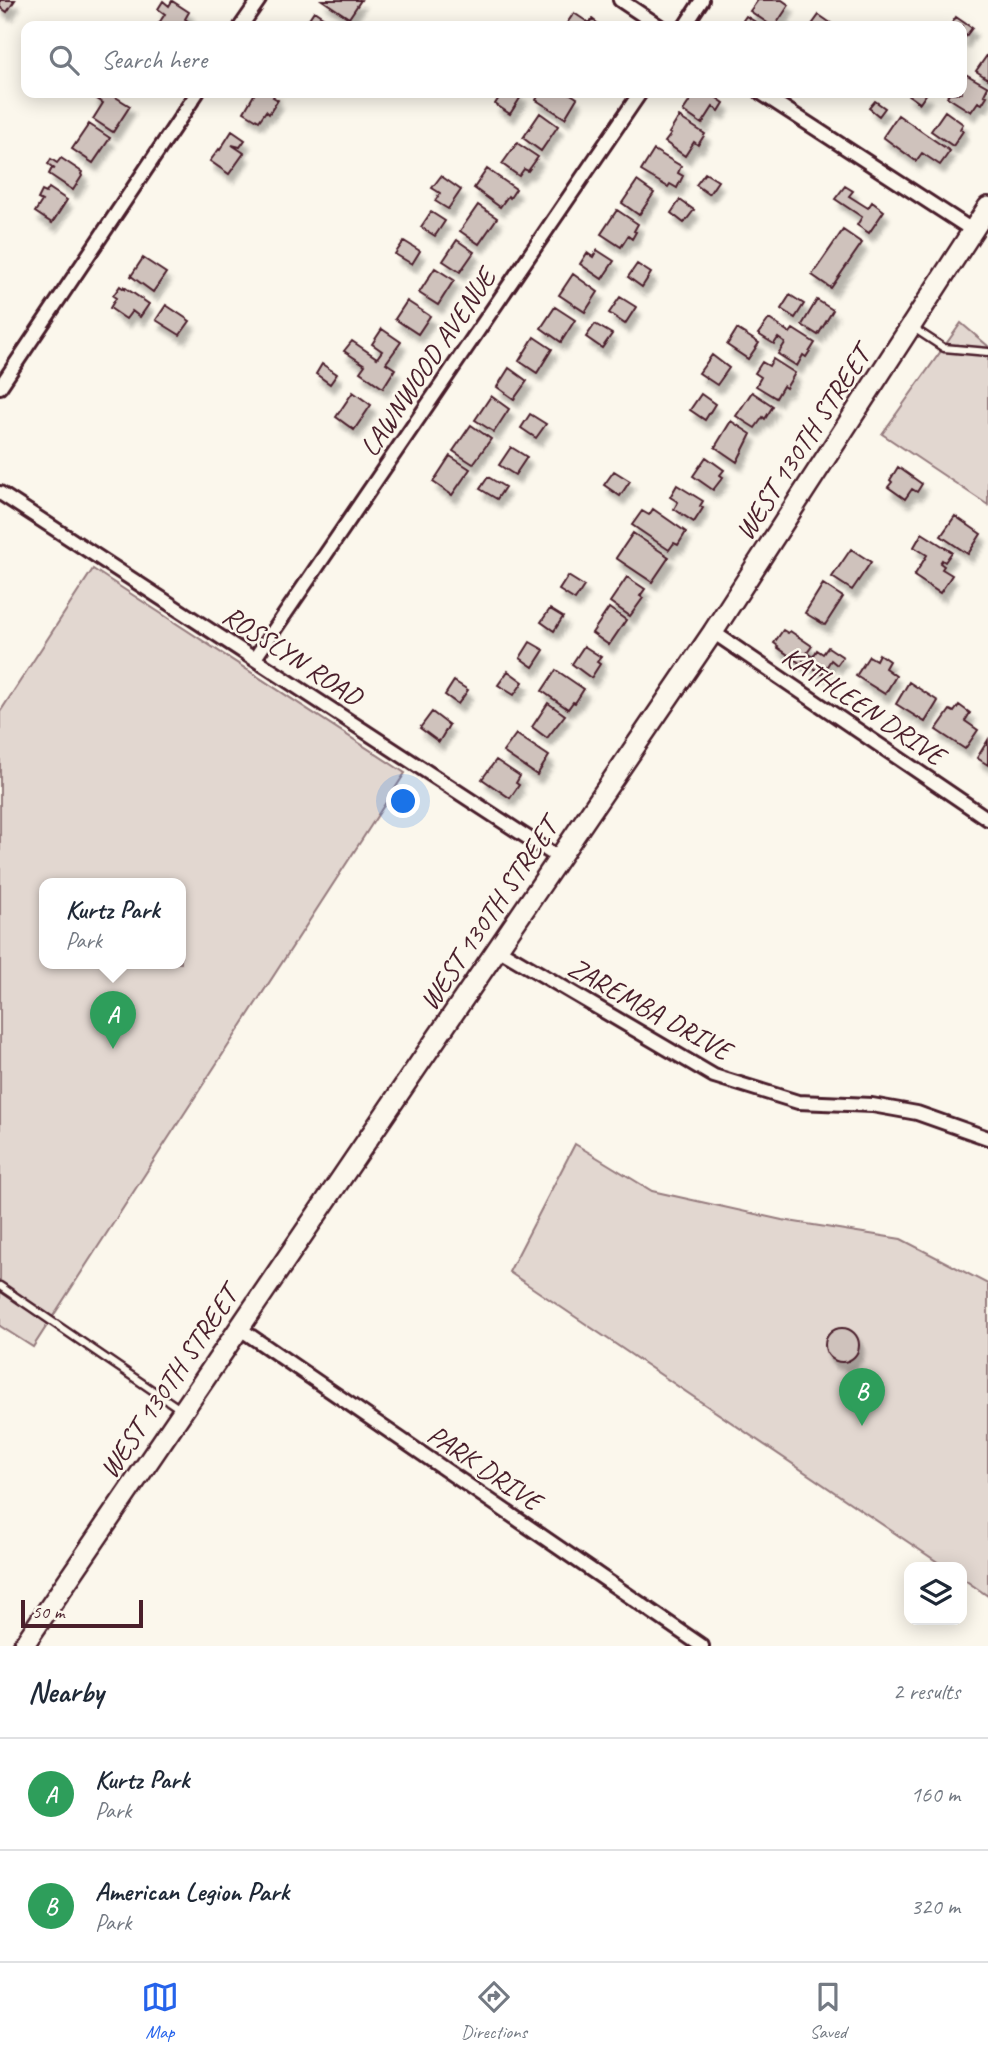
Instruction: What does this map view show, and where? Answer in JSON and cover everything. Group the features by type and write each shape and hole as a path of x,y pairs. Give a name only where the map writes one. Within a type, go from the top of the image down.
{"main road":[{"name":"WEST 130TH STREET","path":"23,1646 713,632 988,207"}],"street":[{"path":"244,21 259,0"},
{"path":"620,0 652,21"},
{"path":"688,21 702,0"},
{"path":"0,387 194,98"},
{"name":"LAWNWOOD AVENUE","path":"255,658 637,98"},
{"path":"769,98 972,230"},
{"name":"ROSSLYN ROAD","path":"0,493 559,858"},
{"name":"KATHLEEN DRIVE","path":"713,632 988,819"},
{"name":"ZAREMBA DRIVE","path":"498,949 714,1076 797,1102 872,1105 917,1113 988,1138"},
{"name":"PARK DRIVE","path":"239,1328 702,1646"}],"lane":[{"path":"911,326 944,348 988,352"},
{"path":"0,1286 182,1411"}],"shaded area":[{"path":"961,323 988,346 988,505 882,434"},
{"path":"93,569 405,773 33,1347 0,1326 0,712"},
{"path":"575,1144 652,1191 782,1220 901,1239 988,1284 988,1596 967,1581 967,1562 938,1562 509,1272"}],"building":[{"path":"0,0 15,0 7,12 0,7"},
{"path":"322,0 361,0 349,18"},
{"path":"758,0 782,0 789,5 778,21 765,21 750,11"},
{"path":"163,1 169,6 172,1 189,12 185,19 188,21 160,21 165,14 158,9"},
{"path":"314,11 329,21 307,21"},
{"path":"574,13 586,21 568,21"},
{"path":"819,15 828,21 815,21"},
{"path":"988,54 988,79 976,71"},
{"path":"967,75 988,87 982,104 978,102 971,112 949,98 967,98"},
{"path":"96,98 117,98 130,106 113,132 93,119 103,103"},
{"path":"252,98 278,100 269,114 266,111 259,121 244,112"},
{"path":"499,98 520,98 510,114 495,104"},
{"path":"537,98 577,98 565,118 536,100"},
{"path":"692,98 717,98 724,103 719,111 713,107 702,124 683,111"},
{"path":"875,101 885,108 879,116 869,108"},
{"path":"945,111 963,124 960,129 963,131 953,146 931,131"},
{"path":"540,113 558,126 541,151 523,138"},
{"path":"898,115 950,151 940,165 922,153 916,161 883,137"},
{"path":"679,117 705,134 698,145 694,142 685,156 665,142"},
{"path":"89,124 110,138 93,163 72,149"},
{"path":"232,131 245,140 240,147 232,145 244,153 229,174 210,161"},
{"path":"517,143 538,157 528,171 524,169 519,176 502,164"},
{"path":"654,150 681,166 678,173 683,176 677,188 670,184 668,187 641,171"},
{"path":"61,158 82,172 73,190 49,174 52,168 55,169 48,164 51,159 57,163"},
{"path":"487,169 516,189 500,207 474,188"},
{"path":"705,173 718,181 709,194 696,185"},
{"path":"441,176 461,190 448,209 435,201 440,193 432,188"},
{"path":"637,181 654,193 639,215 622,203"},
{"path":"845,186 853,191 849,196 868,208 872,202 884,211 869,233 857,225 862,217 835,199"},
{"path":"49,188 67,200 52,223 35,212 42,201 38,199 42,191 46,193"},
{"path":"680,200 694,210 684,223 671,213"},
{"path":"478,205 497,218 479,244 460,231"},
{"path":"617,210 638,224 632,239 628,236 621,247 601,234"},
{"path":"431,212 445,221 435,236 421,227"},
{"path":"843,230 862,243 831,288 812,275"},
{"path":"457,240 474,252 460,272 443,261"},
{"path":"404,241 420,251 412,264 395,254"},
{"path":"597,250 614,261 602,279 580,264 587,253 593,257"},
{"path":"143,258 166,273 153,292 131,276"},
{"path":"637,264 651,273 642,287 628,277"},
{"path":"435,268 454,280 438,305 419,293"},
{"path":"573,274 598,292 585,312 559,295"},
{"path":"120,286 149,304 140,317 132,311 126,319 110,308 116,298 113,296"},
{"path":"790,295 804,304 795,318 781,309"},
{"path":"620,297 636,307 625,324 609,313"},
{"path":"817,300 833,310 818,335 802,325"},
{"path":"407,301 430,316 418,334 395,319"},
{"path":"166,305 190,321 180,335 156,320"},
{"path":"555,307 575,320 561,342 541,328"},
{"path":"769,319 790,333 793,329 815,343 797,366 778,354 785,343 778,338 774,344 758,334"},
{"path":"595,324 612,334 602,348 586,337"},
{"path":"382,329 401,342 386,363 395,369 383,388 360,372 365,365 344,351 352,341 377,358 382,351 372,344"},
{"path":"737,329 759,343 748,359 727,345"},
{"path":"534,337 552,349 537,373 519,361"},
{"path":"712,355 729,368 717,385 699,373"},
{"path":"773,359 795,373 776,398 756,386 761,377 755,373 762,362 769,366"},
{"path":"322,364 337,374 330,384 316,374"},
{"path":"509,368 527,381 514,399 497,387"},
{"path":"353,392 371,405 354,430 336,417"},
{"path":"752,392 773,406 755,428 736,416"},
{"path":"701,394 715,404 705,420 690,410"},
{"path":"491,396 509,409 494,432 475,420"},
{"path":"530,414 546,424 536,438 521,428"},
{"path":"731,421 751,434 737,462 715,447"},
{"path":"471,425 491,439 473,464 453,451"},
{"path":"511,447 527,457 515,475 499,465"},
{"path":"450,456 470,469 452,495 433,482"},
{"path":"706,457 724,470 720,475 723,477 713,490 693,476"},
{"path":"898,467 922,484 917,492 912,489 905,499 888,487"},
{"path":"614,471 630,481 620,496 604,485"},
{"path":"488,477 505,487 497,499 480,489"},
{"path":"677,485 703,501 700,506 703,508 694,522 674,509 678,502 670,497"},
{"path":"653,509 686,532 678,545 674,543 669,550 632,525 642,511 649,515"},
{"path":"955,516 981,534 968,554 941,536"},
{"path":"633,533 669,557 652,582 616,558"},
{"path":"922,533 952,552 945,562 942,560 940,563 944,566 942,569 952,575 940,593 914,576 927,555 914,547"},
{"path":"851,549 871,562 852,590 832,577"},
{"path":"568,576 584,586 575,600 559,590"},
{"path":"627,577 645,589 640,596 643,598 630,616 610,602"},
{"path":"823,584 843,597 825,625 805,613"},
{"path":"609,608 626,620 609,645 592,633"},
{"path":"550,609 563,617 554,631 541,622"},
{"path":"783,630 788,633 790,631 812,646 807,653 813,657 817,650 823,654 828,647 843,657 837,665 831,660 822,674 803,661 801,664 777,647 774,643"},
{"path":"530,642 544,650 533,667 520,658"},
{"path":"584,646 601,657 597,662 600,664 591,678 572,664"},
{"path":"879,654 889,661 885,668 896,676 885,694 856,676 869,656 876,660"},
{"path":"556,670 584,689 568,709 542,691"},
{"path":"508,671 523,682 514,695 498,685"},
{"path":"454,681 468,690 458,704 445,695"},
{"path":"909,682 938,701 925,722 896,704"},
{"path":"548,703 565,715 547,738 532,727"},
{"path":"959,705 970,713 965,721 978,730 965,749 936,730 950,710 954,712"},
{"path":"432,712 449,725 439,742 420,728"},
{"path":"516,734 549,756 537,775 503,752"},
{"path":"988,740 988,765 977,758"},
{"path":"496,760 520,776 516,783 519,785 510,798 482,779"},
{"path":"842,1328 854,1333 859,1345 854,1357 842,1362 830,1357 825,1345 830,1333"}],"place":[{"name":"Kurtz Park","path":"113,1049"},
{"name":"American Legion Park","path":"862,1426"}]}
